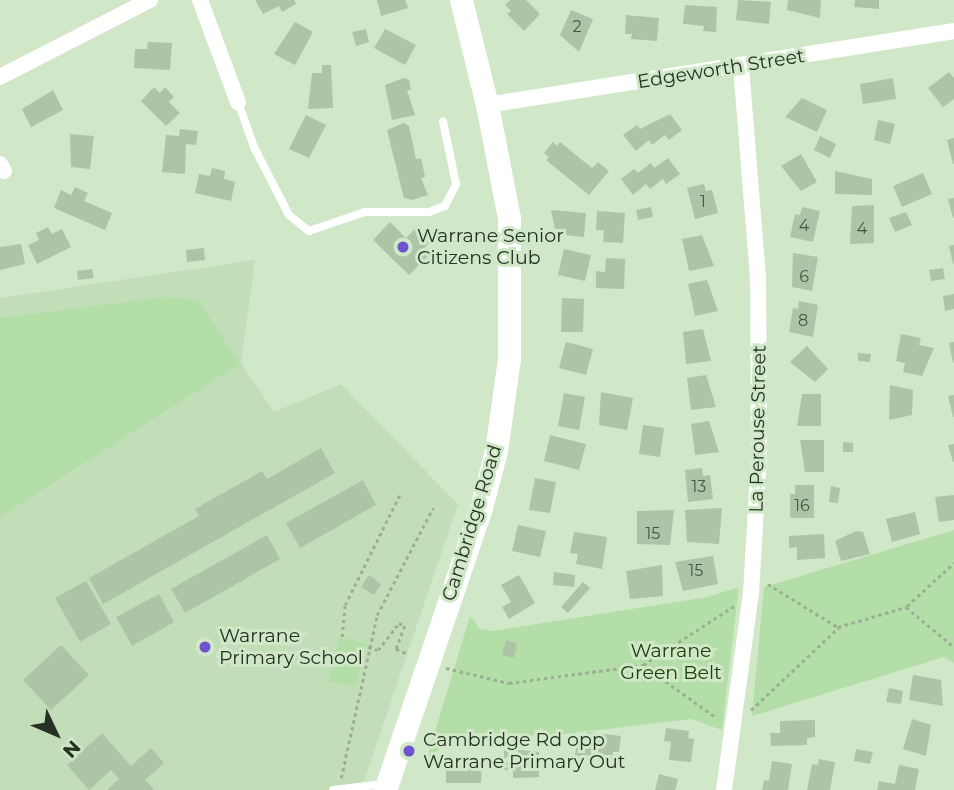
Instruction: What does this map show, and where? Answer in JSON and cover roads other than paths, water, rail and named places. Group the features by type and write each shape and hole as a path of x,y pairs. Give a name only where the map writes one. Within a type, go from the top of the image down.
{"main road":[{"name":"Cambridge Road","path":"386,787 481,508 503,407 511,242 488,105 461,0"}],"street":[{"path":"0,76 150,0"},
{"path":"200,0 238,102"},
{"name":"Edgeworth Street","path":"488,105 954,31"},
{"name":"La Perouse Street","path":"724,790 737,719 751,594 760,324 741,66"}],"lane":[{"path":"238,102 254,146 289,215 309,231 365,212 429,212 445,206 456,184 443,121"},
{"path":"336,789 386,787"}],"place":[{"name":"Warrane Senior Citizens Club","path":"403,247"},
{"name":"Warrane Primary School","path":"205,647"},
{"name":"Cambridge Rd opp Warrane Primary Out","path":"409,751"}],"park label":[{"name":"Warrane Green Belt","path":"671,662"}]}
